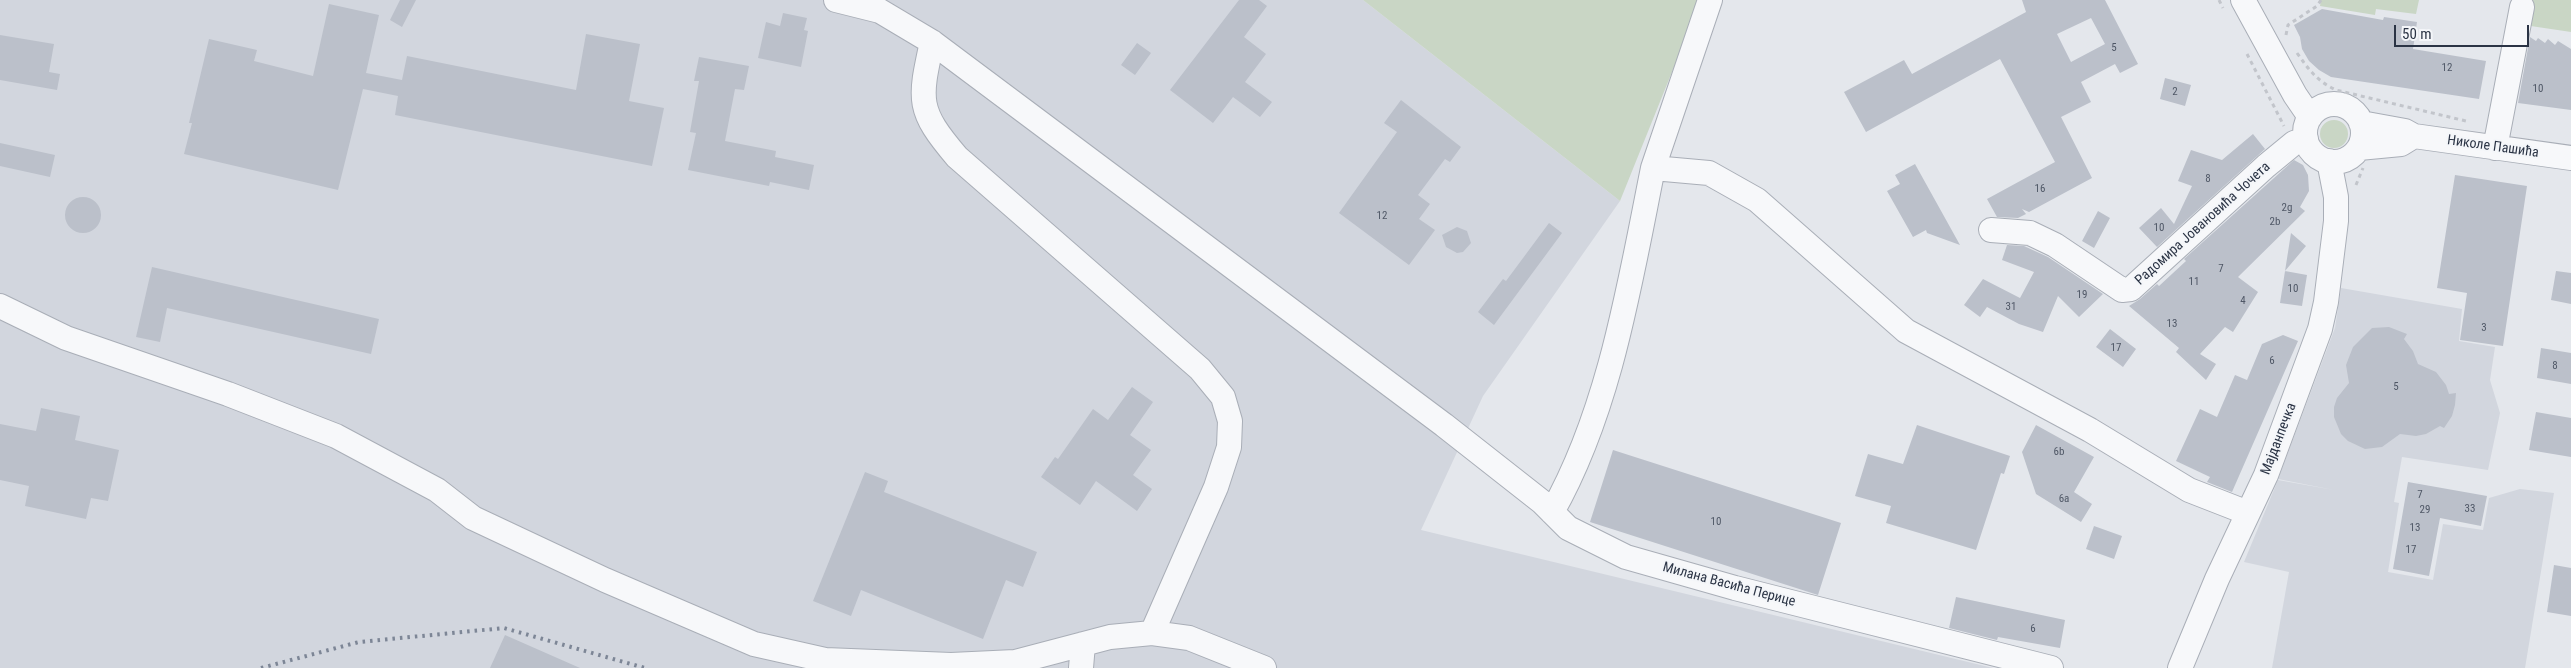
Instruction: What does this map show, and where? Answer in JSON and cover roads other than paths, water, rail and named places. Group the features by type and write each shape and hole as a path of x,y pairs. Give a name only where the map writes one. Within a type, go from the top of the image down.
{"street":[{"name":"Милана Васића Перице","path":"836,0 880,11 932,42 1444,425 1542,502 1568,528 1626,557 1735,588 2050,668"},
{"path":"1552,512 1566,488 1596,415 1632,273 1653,168 1710,0"},
{"path":"2497,138 2522,7"},
{"path":"2235,8 2290,85 2304,90 2309,126 2314,153 2329,161 2346,159 2356,151 2363,131 2357,115 2342,105 2309,126"},
{"path":"932,42 922,85 925,107 933,129 958,156 1200,369 1222,397 1230,421 1229,447 1216,486 1152,633"},
{"name":"Николе Пашића","path":"2361,123 2405,131 2414,136 2497,138 2571,158"},
{"name":"Радомира Јовановића Чочета","path":"1991,230 2030,232 2055,245 2122,290 2131,290 2309,126"},
{"name":"Николе Пашића","path":"2356,151 2401,144 2414,136"},
{"name":"Мајданпечка","path":"2336,197 2344,186 2356,151"},
{"name":"Мајданпечка","path":"2180,668 2217,579 2266,475 2320,329 2331,262 2336,197 2329,161"},
{"path":"1653,168 1708,173 1757,200 1906,331 2090,430 2189,490 2248,513"},
{"path":"0,306 66,338 228,394 336,436 436,490 473,518 604,580 754,644 825,660 951,666 1015,662 1110,637 1152,633 1189,638 1264,668"},
{"path":"1081,668 1083,644"}],"railway":[{"path":"261,668 359,642 504,628 645,668"}]}
